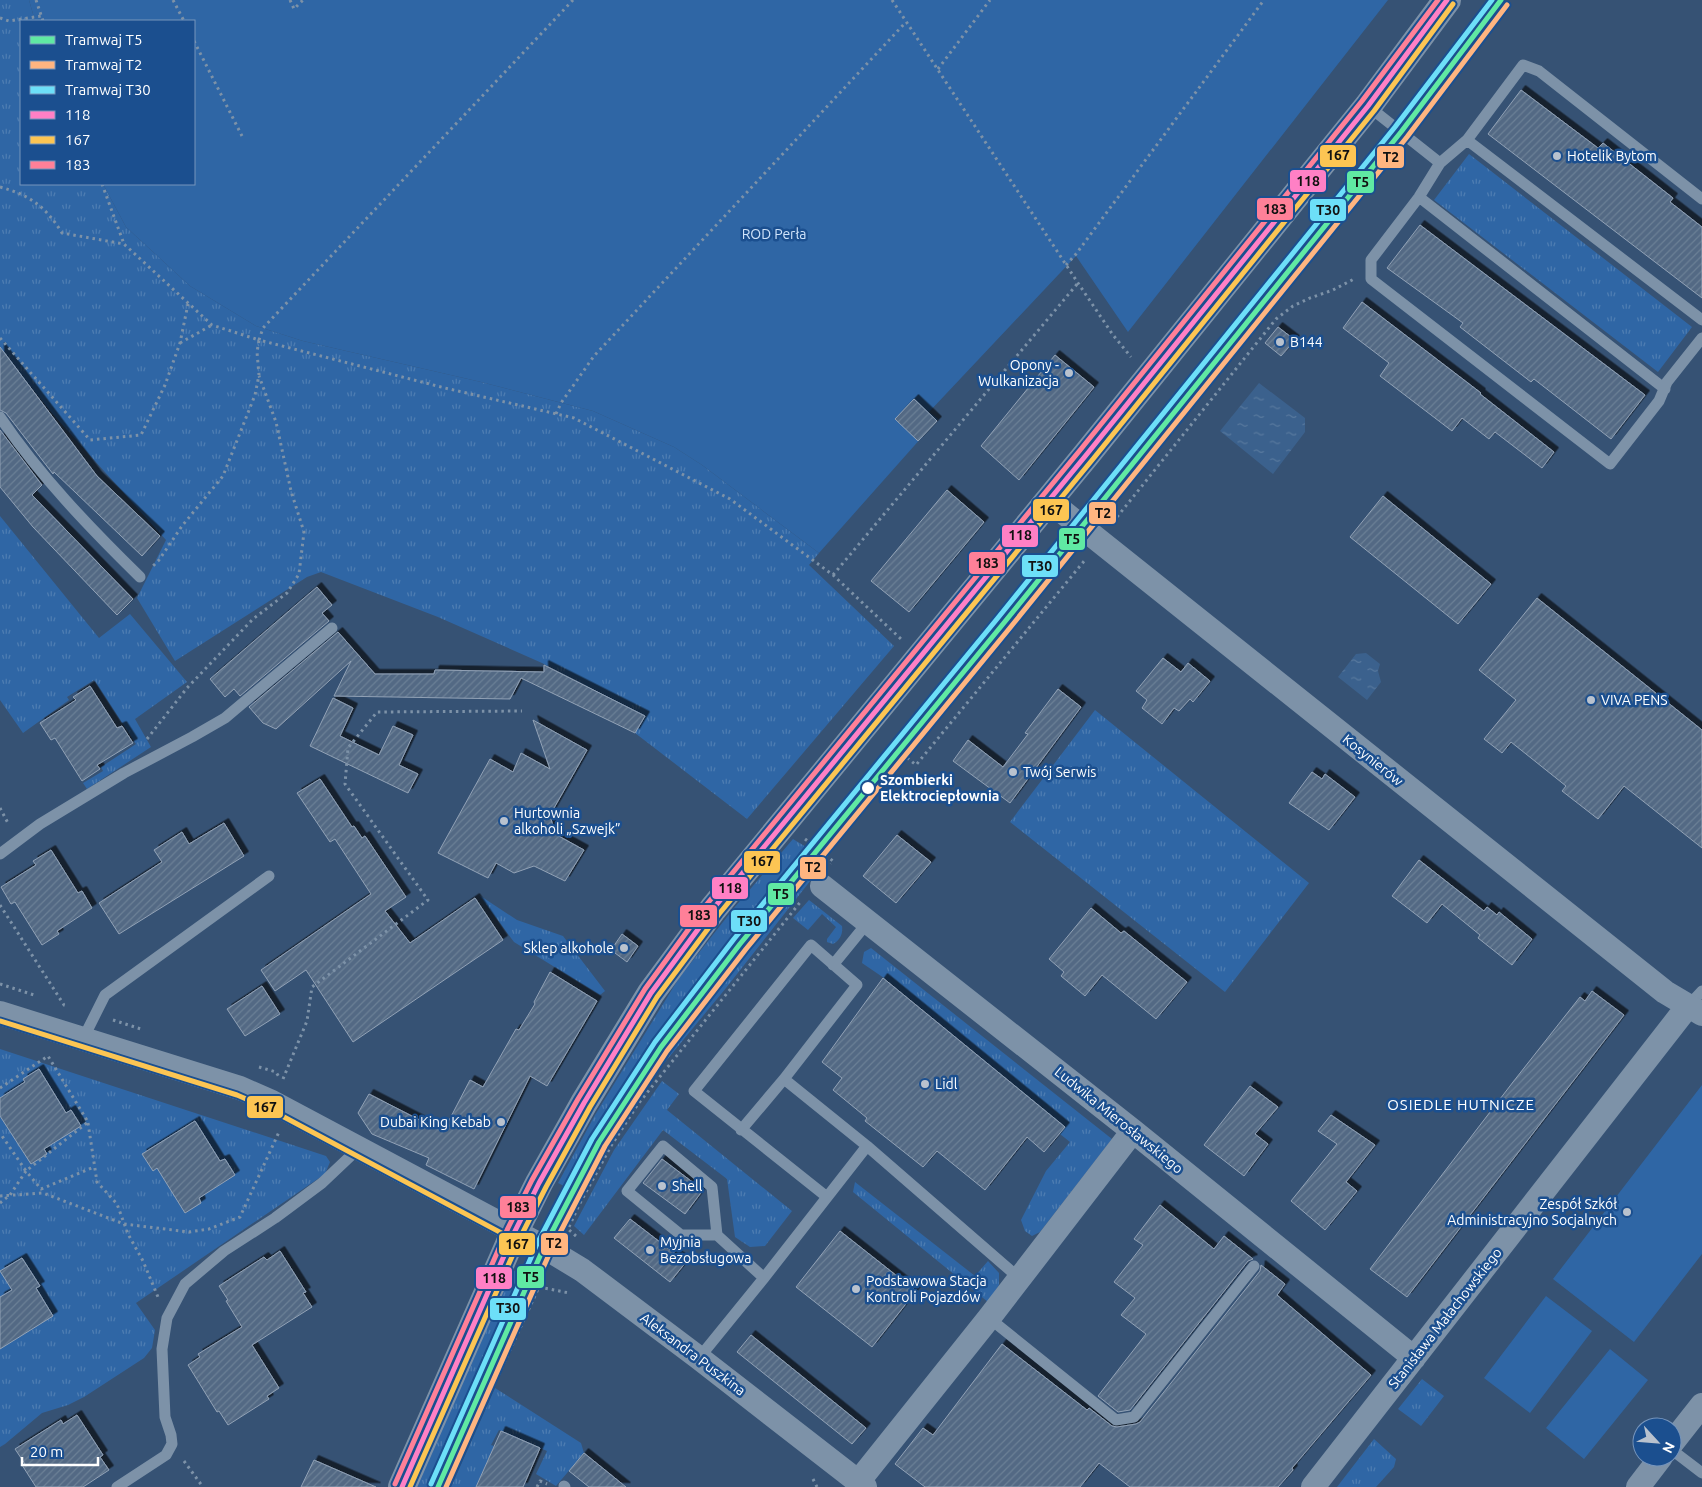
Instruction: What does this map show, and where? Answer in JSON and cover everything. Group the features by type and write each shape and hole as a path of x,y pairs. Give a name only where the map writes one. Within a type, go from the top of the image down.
{"street":[{"path":"402,1487 515,1231 539,1183 574,1119 651,993 713,909 1087,454 1368,106 1447,0"},
{"name":"Kosynierów","path":"1048,500 1665,992 1697,1004"},
{"name":"Ludwika Mierosławskiego","path":"822,886 1133,1131 1414,1358"},
{"name":"Stanisława Małachowskiego","path":"1313,1487 1697,1004"},
{"name":"Aleksandra Puszkina","path":"0,1013 240,1088 272,1102 515,1231 582,1270 861,1484"},
{"path":"861,1484 1133,1131"},
{"path":"1682,1430 1702,1405"},
{"path":"1638,1487 1653,1467"}],"lane":[{"path":"1702,199 1539,71 1523,66 1467,140 1440,163 1419,197 1371,260 1371,279 1610,464 1659,401 1667,382 1702,338"},
{"path":"1368,106 1440,163"},
{"path":"1467,140 1702,320"},
{"path":"1419,197 1665,389"},
{"path":"0,417 61,496 140,577"},
{"path":"0,854 40,824 124,773 225,718 332,628"},
{"path":"83,1039 105,994 270,876"},
{"path":"833,965 868,922"},
{"path":"741,1130 784,1079 857,985 811,945 694,1091 741,1130 827,1198"},
{"path":"784,1079 867,1146 1019,1278"},
{"path":"716,1235 712,1188 663,1146 627,1191 681,1234 716,1235 764,1278"},
{"path":"699,1358 867,1146"},
{"path":"117,1487 166,1455 172,1444 165,1417 162,1349 168,1318 185,1284 224,1251 275,1218 322,1183 359,1148"},
{"path":"989,1318 1116,1420 1134,1418 1254,1266"},
{"path":"1682,1458 1702,1473"}],"path":[{"path":"36,0 43,20"},
{"path":"173,0 183,20"},
{"path":"290,0 294,9 304,0"},
{"path":"124,773 142,746 187,688 253,618 287,593 299,574 304,532 291,491 276,422 259,375 257,352 263,328 573,0"},
{"path":"892,0 1113,335 1148,377"},
{"path":"937,69 990,0"},
{"path":"1066,265 1264,0"},
{"path":"0,18 9,21 41,16"},
{"path":"556,414 561,402 594,356 906,22"},
{"path":"195,43 242,136"},
{"path":"102,185 124,244 212,325 259,340 445,388 574,418 730,499 833,575 921,656"},
{"path":"0,187 13,190 35,201 52,217 62,233 124,244"},
{"path":"1112,522 1276,319 1293,306 1332,290 1371,269"},
{"path":"833,575 1078,283"},
{"path":"0,338 90,440 141,435 164,385 180,342 188,304"},
{"path":"180,342 212,325"},
{"path":"140,577 159,560 182,526 223,476 255,394 259,375"},
{"path":"825,855 905,756 916,765 1086,559"},
{"path":"272,1102 307,1021 312,987 428,900 345,784 348,748 378,712 522,711"},
{"path":"0,984 45,999"},
{"path":"54,1002 64,1005"},
{"path":"0,1088 48,1056 88,1122 97,1182 116,1204 168,1318"},
{"path":"0,1202 10,1195 26,1171 88,1122"},
{"path":"0,1196 43,1193 124,1224 189,1232 209,1229 240,1217 280,1131"},
{"path":"0,1133 43,1193"},
{"path":"41,1189 94,1167"},
{"path":"447,1487 555,1253 568,1229"},
{"path":"172,1444 203,1487"},
{"path":"537,1487 540,1481 560,1487"}],"green space":[{"path":"0,0 29,0 35,20 20,20 20,185 104,185 126,227 190,286 256,326 303,341 481,382 593,411 674,447 702,465 819,553 809,565 894,646 747,819 635,733 644,716 542,663 438,617 321,572 307,577 175,661 137,598 166,540 51,412 0,349"},
{"name":"ROD Perła","path":"29,0 1388,0 1128,332 1076,256 929,412 938,419 819,553 702,465 674,447 593,411 481,382 303,341 256,326 190,286 126,227 104,185 195,185 195,20 35,20"},
{"path":"1469,154 1692,327 1658,372 1434,200"},
{"path":"0,516 99,638 130,614 187,682 135,719 151,747 87,789 83,783 103,771 101,767 136,744 94,680 67,697 69,700 23,733 0,700"},
{"path":"1095,710 1309,883 1225,992 1010,822"},
{"path":"793,839 814,854 822,866 726,988 642,1090 603,1150 582,1189 578,1193 558,1183 595,1115 679,978 734,908"},
{"path":"479,895 517,920 563,936 605,991 600,995 514,942"},
{"path":"809,900 842,926 842,932 838,941 833,944 827,942 827,939 836,927 822,914 808,930 793,918"},
{"path":"871,948 1112,1139 1040,1232 1032,1236 1025,1231 1021,1220 1046,1171 1070,1142 1060,1134 1065,1127 884,978 862,963 864,952"},
{"path":"0,1049 326,1156 330,1162 325,1174 136,1303 155,1330 152,1348 144,1358 84,1397 68,1405 42,1413 0,1447"},
{"path":"662,1081 679,1094 667,1110 792,1211 765,1246 750,1247 735,1237 727,1179 663,1130 584,1235 574,1226 614,1150"},
{"path":"1702,1085 1702,1254 1634,1342 1553,1279"},
{"path":"855,1182 975,1276 988,1261 999,1273 999,1285 988,1302 853,1192"},
{"path":"531,1265 542,1269 444,1487 416,1487 510,1273"},
{"path":"1546,1296 1592,1331 1530,1413 1484,1378"},
{"path":"1610,1349 1648,1380 1584,1459 1546,1428"},
{"path":"1422,1379 1444,1396 1421,1426 1398,1409"},
{"path":"495,1388 581,1443 584,1453 556,1486 536,1474 547,1451 499,1430 491,1445 494,1446 476,1487 451,1487"},
{"path":"1374,1439 1396,1459 1394,1467 1376,1487 1337,1487"}],"water":[{"path":"1259,383 1305,418 1305,432 1273,474 1220,431"},
{"path":"1366,653 1380,664 1378,671 1381,682 1367,700 1338,677 1356,654"}],"building":[{"path":"1521,90 1598,148 1603,143 1673,198 1670,202 1702,227 1702,298 1488,134"},
{"path":"1420,225 1645,395 1611,439 1534,379 1531,382 1460,327 1463,323 1387,268"},
{"path":"1362,302 1481,393 1554,452 1542,468 1495,432 1489,439 1462,418 1452,431 1380,376 1389,363 1343,328"},
{"name":"B144","path":"1278,327 1295,340 1281,356 1265,343"},
{"path":"0,347 97,476 160,536 142,556 54,472 53,474 6,413 0,410"},
{"path":"1055,355 1094,387 1019,480 981,446"},
{"path":"914,399 937,421 918,441 895,419"},
{"path":"0,430 42,485 32,495 133,599 117,615 33,527 0,487"},
{"path":"947,490 984,522 909,612 871,581"},
{"path":"1383,496 1491,584 1458,624 1350,537"},
{"path":"317,587 332,605 322,613 329,621 240,696 234,689 225,697 210,679"},
{"name":"VIVA PENS","path":"1537,598 1702,730 1702,848 1624,786 1598,819 1562,791 1566,786 1511,742 1502,753 1484,739 1516,700 1479,670"},
{"path":"338,632 375,674 434,674 435,670 544,672 544,665 645,716 635,733 521,678 510,699 334,696 351,661 276,729 263,723 249,707"},
{"path":"1163,658 1181,672 1188,663 1210,681 1193,702 1190,699 1179,711 1174,708 1162,724 1142,708 1147,700 1136,691"},
{"path":"90,686 117,728 122,726 133,743 97,765 100,769 82,781 55,738 51,740 40,723 76,700 73,697"},
{"path":"1058,689 1081,707 1010,803 953,761 968,740 1003,767 1028,734 1025,733"},
{"path":"333,698 353,708 340,736 379,755 393,726 413,735 399,765 418,774 408,793 310,746"},
{"name":"Hurtownia alkoholi „Szwejk”","path":"533,720 587,750 550,815 555,834 584,850 565,881 534,866 514,873 496,863 488,878 438,853 490,759 513,772 521,753 550,769"},
{"path":"1312,772 1322,779 1325,774 1355,797 1329,830 1289,803"},
{"path":"320,779 352,827 354,826 362,838 365,836 406,897 385,911 410,943 475,898 503,940 353,1042 306,970 275,991 261,970 371,894 335,839 330,842 297,793"},
{"path":"224,823 244,856 119,934 99,903 162,862 154,850 182,832 189,844"},
{"path":"897,835 931,862 896,903 863,876"},
{"path":"51,850 78,893 82,891 92,908 57,931 59,934 42,945 15,902 11,904 1,887 36,865 33,861"},
{"path":"1419,860 1484,911 1487,907 1497,915 1499,912 1532,939 1512,965 1478,938 1480,935 1442,904 1427,923 1392,896"},
{"path":"1091,908 1121,933 1124,931 1187,982 1156,1019 1102,975 1085,996 1061,976 1064,972 1049,959"},
{"name":"Sklep alkohole","path":"622,934 638,946 627,962 611,950"},
{"path":"550,972 597,1001 547,1086 530,1076 474,1189 426,1165 429,1158 372,1134 358,1113 369,1094 443,1132 470,1080 483,1087 516,1029 519,1030 535,1004 534,1002"},
{"name":"Lidl","path":"883,978 1065,1127 1044,1152 1027,1137 985,1190 937,1151 923,1167 865,1121 867,1118 833,1090 842,1078 822,1062"},
{"path":"262,986 280,1014 245,1036 227,1009"},
{"path":"1592,991 1624,1015 1407,1297 1370,1269 1580,997 1585,1001"},
{"path":"39,1069 66,1113 71,1110 81,1126 44,1149 47,1154 31,1164 0,1116 0,1098 25,1082 23,1079"},
{"path":"1250,1086 1278,1107 1255,1134 1268,1144 1244,1176 1204,1145"},
{"path":"1331,1115 1375,1145 1346,1182 1357,1191 1325,1230 1291,1201 1337,1144 1318,1131"},
{"path":"195,1121 220,1161 225,1159 235,1175 199,1198 201,1203 185,1213 157,1168 153,1171 142,1154"},
{"path":"662,1159 703,1190 685,1214 643,1183"},
{"path":"1160,1205 1214,1249 1224,1236 1253,1259 1248,1261 1130,1410 1118,1412 1098,1396 1146,1334 1121,1315 1135,1298 1114,1282 1143,1245 1134,1239"},
{"name":"Myjnia Bezobsługowa","path":"630,1219 686,1262 670,1282 614,1238"},
{"name":"Podstawowa Stacja Kontroli Pojazdów","path":"840,1231 916,1291 872,1347 796,1287"},
{"path":"280,1251 306,1292 303,1293 312,1307 252,1345 279,1388 267,1396 269,1399 228,1425 219,1411 217,1412 188,1365 200,1357 198,1354 242,1327 219,1286 264,1257 267,1260"},
{"path":"22,1258 40,1286 36,1288 53,1316 0,1349 0,1297 12,1290 0,1271"},
{"path":"1261,1265 1285,1284 1277,1295 1371,1375 1278,1487 1130,1487 1099,1463 1080,1487 925,1487 895,1464 923,1428 933,1435 1002,1344 1087,1410 1089,1408 1112,1426 1117,1427 1140,1422 1260,1271"},
{"path":"751,1335 866,1428 852,1444 737,1352"},
{"path":"77,1415 103,1455 100,1457 109,1470 83,1487 36,1487 22,1465 25,1464 15,1449 61,1420 63,1424"},
{"path":"501,1431 540,1448 523,1487 476,1487"},
{"path":"584,1453 626,1487 589,1487 569,1471"},
{"path":"314,1460 376,1487 301,1487"}],"tram line":[{"name":"T30","path":"431,1484 537,1244 592,1139 655,1042 734,939 997,619 1395,127 1492,0"},
{"name":"T5","path":"438,1487 544,1247 599,1142 661,1047 740,944 1003,624 1401,132 1501,0"},
{"name":"T2","path":"446,1487 551,1250 605,1146 667,1051 746,949 1009,629 1407,137 1507,5"}],"transit line":[{"name":"183","path":"395,1484 508,1228 532,1180 578,1099 645,989 707,904 1081,449 1362,101 1438,0"},
{"name":"118","path":"402,1487 515,1231 539,1183 584,1103 651,993 713,909 1087,454 1368,106 1447,0"},
{"name":"167","path":"410,1487 522,1234 590,1107 657,997 719,914 1093,459 1374,111 1453,4"},
{"name":"167","path":"0,1021 237,1095 269,1109 511,1238"}],"place":[{"name":"Hotelik Bytom","path":"1557,156"},
{"name":"B144","path":"1280,342"},
{"name":"Opony - Wulkanizacja","path":"1069,373"},
{"name":"VIVA PENS","path":"1591,700"},
{"name":"Twój Serwis","path":"1013,772"},
{"name":"Szombierki Elektrociepłownia","path":"868,788"},
{"name":"Hurtownia alkoholi „Szwejk”","path":"504,821"},
{"name":"Sklep alkohole","path":"624,948"},
{"name":"Lidl","path":"925,1084"},
{"name":"Dubai King Kebab","path":"501,1122"},
{"name":"Shell","path":"662,1186"},
{"name":"Zespół Szkół Administracyjno Socjalnych","path":"1627,1212"},
{"name":"Myjnia Bezobsługowa","path":"650,1250"},
{"name":"Podstawowa Stacja Kontroli Pojazdów","path":"856,1289"}],"district":[{"name":"OSIEDLE HUTNICZE","path":"1461,1104"}]}
